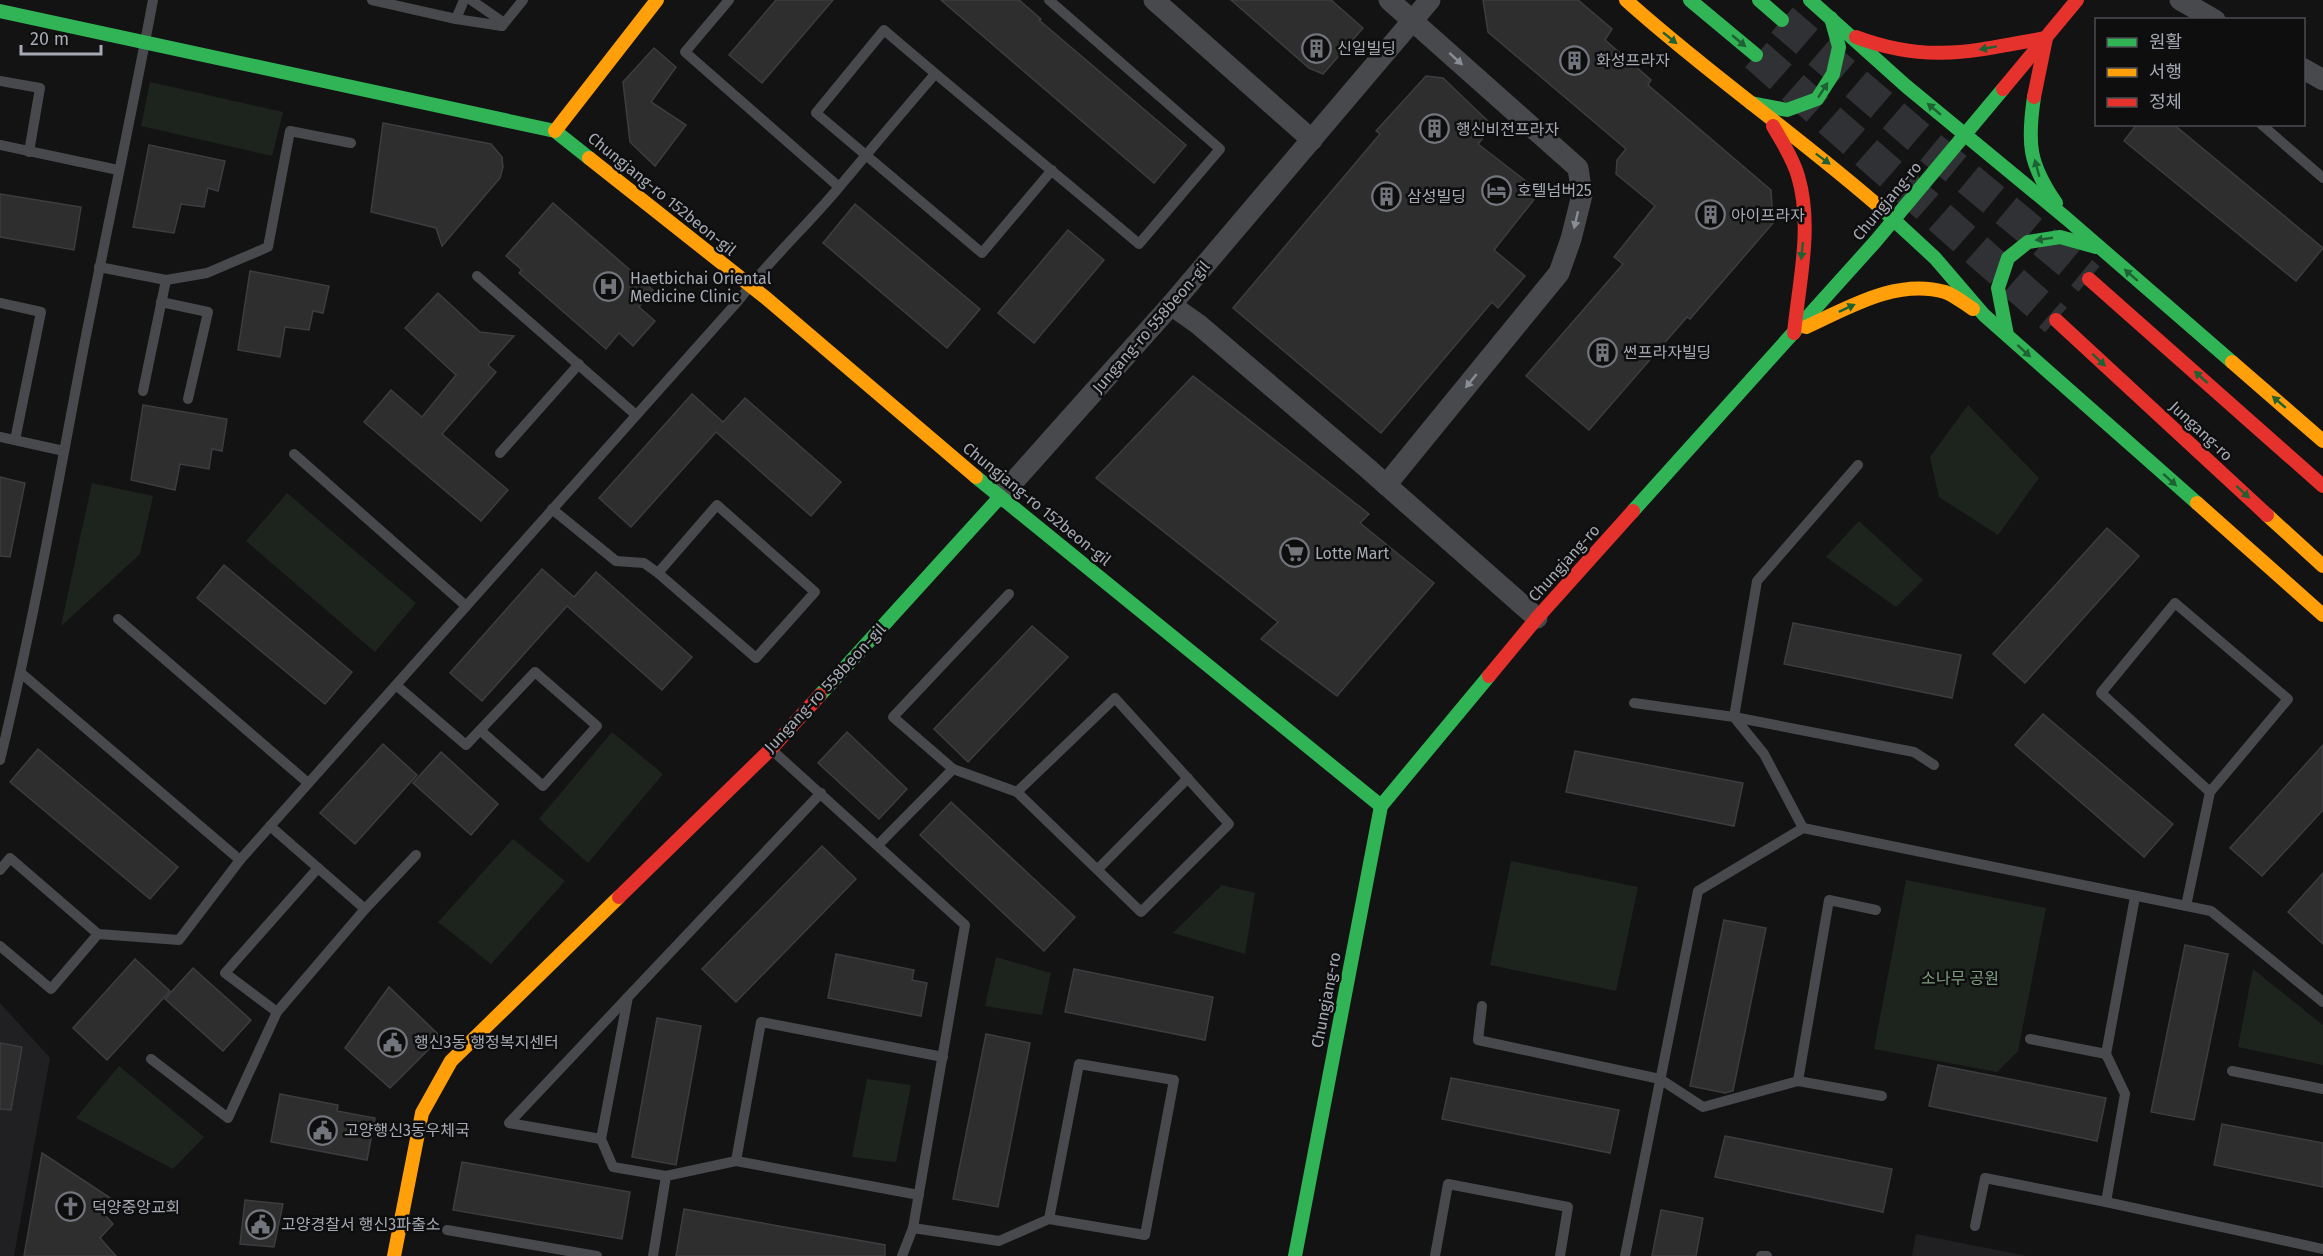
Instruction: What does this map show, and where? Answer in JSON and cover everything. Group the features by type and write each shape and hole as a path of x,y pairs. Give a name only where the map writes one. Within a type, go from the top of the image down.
{"main road":[{"path":"555,131 657,0"},
{"path":"1626,0 1768,117 1834,167 1894,219 1935,258 1984,315 2323,615"},
{"path":"1690,0 1756,56"},
{"path":"1759,0 1782,20"},
{"path":"1810,0 2323,441"},
{"name":"Chungjang-ro","path":"1295,1256 1381,806 1537,618 1894,219 2077,0"},
{"name":"Chungjang-ro 152beon-gil","path":"0,11 555,131 750,285 1000,497 1381,806"},
{"path":"1751,103 1787,110 1817,99 1833,74 1839,47 1831,18"},
{"path":"1849,34 1889,48 1928,53 1961,53 2046,38 2034,88 2032,146 2037,174 2066,218"},
{"path":"1768,117 1798,176 1804,204 1804,229 1794,333"},
{"path":"2007,336 1998,288 2008,258 2028,242 2060,237 2101,249"},
{"path":"2089,279 2323,486"},
{"path":"1794,333 1878,294 1917,289 1946,292 1984,315"},
{"name":"Jungang-ro","path":"2056,321 2323,566"},
{"name":"Jungang-ro 558beon-gil","path":"394,1256 422,1113 451,1061 771,749 1000,497"}],"street":[{"path":"1154,0 1312,140"},
{"path":"1386,485 1559,273 1571,239 1582,195 1578,168 1389,0"},
{"name":"Jungang-ro 558beon-gil","path":"1000,497 1171,305 1430,0"},
{"path":"2180,0 2212,18"},
{"path":"2305,70 2323,80"},
{"path":"1171,305 1198,324 1537,618"}],"lane":[{"path":"0,760 6,712 21,673 153,0"},
{"path":"372,0 456,19 502,26"},
{"path":"456,19 464,0"},
{"path":"471,0 500,20 502,26"},
{"path":"502,26 523,0"},
{"path":"729,0 685,52 839,187"},
{"path":"1049,0 1220,149 1139,244 1052,170 935,74 884,30 816,113 982,253 1052,170"},
{"path":"0,870 5,857 98,934 179,940 240,860 773,258 839,187 935,74"},
{"path":"0,81 40,88 29,152"},
{"path":"2263,126 2323,178"},
{"path":"99,267 166,280 207,273 268,247 290,131 351,143"},
{"path":"0,145 118,170"},
{"path":"477,276 636,415"},
{"path":"143,391 166,280"},
{"path":"161,302 208,312 188,399"},
{"path":"0,303 41,312 15,440"},
{"path":"500,453 579,364"},
{"path":"0,437 64,451"},
{"path":"294,454 466,606"},
{"path":"1803,828 1764,754 1734,717 1756,581 1858,465"},
{"path":"552,509 616,561 644,563 658,573 756,658 815,592 717,505 658,573"},
{"path":"1009,594 893,717 953,770 1017,792 1142,912 1229,824 1115,698 1017,792"},
{"path":"2186,906 2210,792 2288,699 2175,603 2102,693 2210,792"},
{"path":"118,619 308,783"},
{"path":"396,685 466,745 535,672 597,726 543,786 481,731"},
{"path":"21,673 240,860"},
{"path":"1634,703 1734,717 1914,752 1934,765"},
{"path":"771,749 965,925 913,1228 902,1256"},
{"path":"878,845 953,770"},
{"path":"1098,869 1188,778"},
{"path":"601,1139 509,1123 821,793"},
{"path":"270,826 365,909"},
{"path":"1625,1256 1698,891 1803,828 2211,911 2323,1002"},
{"path":"151,1059 228,1118 277,1012 365,909 416,855"},
{"path":"277,1012 225,973 318,868"},
{"path":"2106,1202 2125,1094 2106,1054 2135,897"},
{"path":"1798,1081 1829,900 1876,910"},
{"path":"0,946 51,989 98,934"},
{"path":"628,997 601,1139 613,1167 666,1176 736,1161 919,1196"},
{"path":"1482,1006 1479,1040 1660,1079 1703,1107 1798,1081 1882,1096"},
{"path":"736,1161 761,1022 943,1057"},
{"path":"2030,1039 2106,1054"},
{"path":"913,1228 999,1241 1049,1219 1144,1235 1174,1080 1079,1064 1049,1219"},
{"path":"2232,1071 2323,1089"},
{"path":"653,1256 666,1176"},
{"path":"1975,1226 1985,1178 2323,1249"},
{"path":"1435,1256 1448,1184 1568,1207 1560,1256"},
{"path":"447,1230 597,1256"},
{"path":"1761,1256 1767,1256"}],"shaded area":[{"path":"0,1003 50,1058 14,1256 0,1256"},
{"path":"1916,1234 2027,1256 1912,1256"}],"green space":[{"path":"150,82 283,112 272,156 141,126"},
{"path":"1968,405 2039,478 1998,535 1939,497 1930,457"},
{"path":"92,483 153,496 140,554 61,626"},
{"path":"287,493 416,603 375,652 246,541"},
{"path":"1859,521 1923,580 1896,607 1826,557"},
{"path":"612,732 663,774 588,863 539,819"},
{"path":"513,839 565,881 491,964 438,922"},
{"path":"1511,861 1638,887 1616,991 1490,965"},
{"name":"소나무 공원","path":"1906,880 2046,908 2018,1051 1997,1072 1874,1049"},
{"path":"1222,885 1255,893 1245,954 1173,933"},
{"path":"996,957 1051,973 1042,1015 985,1006"},
{"path":"2253,969 2323,1025 2323,1065 2238,1047"},
{"path":"119,1066 204,1137 173,1169 76,1118"},
{"path":"867,1079 911,1085 896,1162 852,1157"}],"building":[{"path":"776,0 833,0 762,83 729,55"},
{"path":"941,0 1019,0 1041,19 1039,20 1186,145 1154,183"},
{"name":"신일빌딩","path":"1231,0 1331,0 1363,28 1323,74 1309,68"},
{"path":"1483,0 1578,0 1612,29 1605,40 1651,80 1648,85 1771,190 1773,223 1690,319 1687,317 1589,430 1526,376 1623,264 1614,257 1655,206 1616,174 1617,160 1626,149 1488,32"},
{"path":"654,48 676,67 651,102 686,125 655,166 630,142 623,82"},
{"path":"1426,76 1443,78 1493,126 1478,144 1540,192 1494,250 1525,276 1498,308 1492,302 1381,433 1233,308 1380,134 1376,131"},
{"path":"383,123 491,144 502,157 503,167 500,178 442,246 436,228 371,212"},
{"path":"2135,126 2175,126 2323,248 2296,281 2124,141"},
{"path":"149,145 225,161 218,191 208,188 204,207 181,204 174,233 133,227"},
{"path":"0,194 81,207 74,250 0,237"},
{"path":"553,203 653,290 639,307 655,321 633,346 619,333 606,349 519,273 522,270 506,256"},
{"path":"855,204 980,309 947,348 823,243"},
{"path":"1068,230 1104,260 1034,343 998,313"},
{"path":"250,271 329,286 323,313 313,311 309,330 285,327 280,357 238,350"},
{"path":"438,293 480,332 514,336 488,365 496,372 442,434 508,490 481,521 364,422 391,390 422,417 456,375 405,328"},
{"name":"Lotte Mart","path":"1193,376 1369,514 1360,523 1434,583 1337,696 1261,639 1278,622 1096,478"},
{"path":"692,394 723,422 745,398 841,482 811,516 716,432 631,527 599,498"},
{"path":"143,405 227,419 222,451 212,449 209,469 180,464 175,490 131,480"},
{"path":"0,477 25,483 10,557 0,556"},
{"path":"2107,528 2139,556 2025,683 1993,654"},
{"path":"224,565 352,672 325,704 197,598"},
{"path":"542,569 574,597 596,572 692,657 662,690 567,606 482,701 450,673"},
{"path":"1793,623 1961,655 1952,698 1784,664"},
{"path":"1032,626 1068,657 968,762 934,729"},
{"path":"2043,714 2173,824 2144,857 2015,745"},
{"path":"847,732 907,789 879,819 818,763"},
{"path":"383,744 417,775 355,844 320,813"},
{"path":"2323,745 2323,810 2262,876 2230,848"},
{"path":"38,749 178,867 150,899 10,782"},
{"path":"1575,751 1743,783 1734,826 1566,792"},
{"path":"441,752 498,804 471,835 413,783"},
{"path":"951,802 1075,917 1044,951 920,835"},
{"path":"822,846 856,879 736,1002 702,969"},
{"path":"2323,873 2323,944 2288,912"},
{"path":"1724,920 1766,928 1733,1091 1725,1093 1690,1086"},
{"path":"2185,945 2228,954 2194,1120 2151,1112"},
{"path":"836,954 914,970 912,980 927,983 921,1016 828,998"},
{"path":"135,959 170,991 107,1060 73,1028"},
{"path":"193,968 251,1020 223,1051 165,999"},
{"path":"1074,969 1213,997 1205,1040 1065,1012"},
{"name":"행신3동 행정복지센터","path":"389,987 441,1037 390,1088 345,1048"},
{"path":"657,1018 701,1026 676,1165 632,1157"},
{"path":"986,1034 1030,1043 998,1207 953,1199"},
{"path":"0,1043 22,1047 11,1110 0,1109"},
{"path":"1938,1065 2106,1098 2097,1141 1929,1106"},
{"path":"1451,1078 1619,1110 1610,1153 1442,1119"},
{"name":"고양행신3동우체국","path":"280,1094 338,1105 337,1111 375,1118 367,1160 271,1142"},
{"path":"2222,1124 2323,1143 2323,1187 2214,1165"},
{"path":"1725,1136 1892,1169 1883,1212 1715,1177"},
{"name":"덕양중앙교회","path":"42,1153 115,1201 103,1213 113,1224 100,1238 116,1256 24,1256"},
{"path":"462,1162 630,1192 622,1239 453,1210"},
{"name":"고양경찰서 행신3파출소","path":"245,1200 283,1204 274,1247 240,1244"},
{"path":"684,1209 885,1245 885,1256 676,1256"},
{"path":"1661,1210 1703,1218 1696,1256 1652,1256"}],"tunnel":[{"path":"1782,20 1925,143 2089,279"},
{"path":"1756,55 2056,320"}],"traffic: fast":[{"path":"1690,0 1756,55"},
{"path":"1759,0 1782,20"},
{"path":"1810,0 1906,86 2066,218 2232,362"},
{"path":"0,11 555,131 589,158"},
{"path":"1751,103 1787,110 1817,99 1833,74 1839,47 1831,18"},
{"path":"1633,511 1875,242 2003,89"},
{"path":"2034,97 2031,128 2032,153 2040,177 2056,203"},
{"path":"1883,210 1935,258 1984,315 2197,503"},
{"path":"2007,335 1998,288 2008,258 2028,242 2060,237 2096,247"},
{"path":"976,477 1381,806"},
{"path":"820,695 1000,497"},
{"path":"1295,1256 1381,806 1489,676"}],"traffic: slow":[{"path":"555,131 657,0"},
{"path":"1626,0 1689,54 1883,210"},
{"path":"589,158 766,298 976,477"},
{"path":"1806,327 1873,297 1909,289 1945,292 1973,309"},
{"path":"2232,362 2323,441"},
{"path":"2197,503 2323,615"},
{"path":"2267,515 2323,566"},
{"path":"394,1256 422,1113 451,1061 619,897"}],"traffic: jam":[{"path":"2003,89 2077,0"},
{"path":"1856,37 1882,45 1929,53 1973,51 2046,38 2034,97"},
{"path":"1773,126 1796,169 1804,214 1804,254 1794,333"},
{"path":"2089,279 2323,486"},
{"path":"2056,320 2267,515"},
{"path":"1489,676 1537,618 1633,511"},
{"path":"619,897 771,749 820,695"}],"place":[{"name":"신일빌딩","path":"1316,48"},
{"name":"화성프라자","path":"1575,60"},
{"name":"행신비전프라자","path":"1435,129"},
{"name":"호텔넘버25","path":"1496,190"},
{"name":"삼성빌딩","path":"1386,196"},
{"name":"아이프라자","path":"1710,215"},
{"name":"Haetbichai Oriental Medicine Clinic","path":"609,287"},
{"name":"썬프라자빌딩","path":"1602,352"},
{"name":"Lotte Mart","path":"1294,553"},
{"name":"행신3동 행정복지센터","path":"393,1042"},
{"name":"고양행신3동우체국","path":"323,1130"},
{"name":"덕양중앙교회","path":"71,1207"},
{"name":"고양경찰서 행신3파출소","path":"260,1224"}]}
